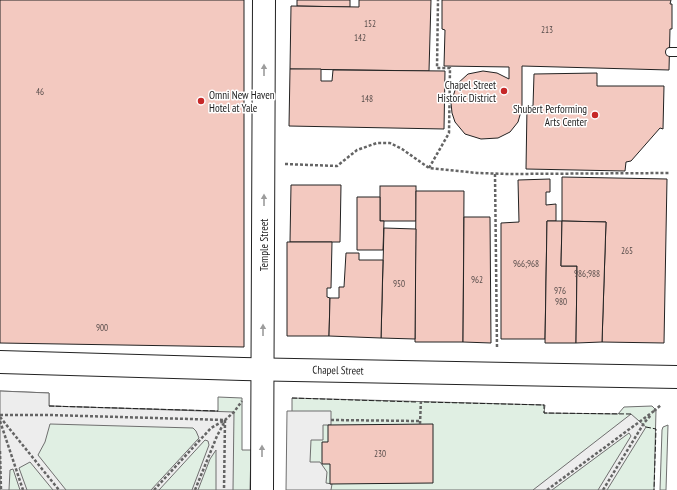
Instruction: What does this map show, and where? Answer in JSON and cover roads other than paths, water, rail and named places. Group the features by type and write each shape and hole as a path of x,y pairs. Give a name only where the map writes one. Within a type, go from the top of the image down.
{"main road":[{"name":"Temple Street","path":"262,490 264,0"},
{"name":"Chapel Street","path":"0,362 677,377"}],"place":[{"name":"Chapel Street Historic District","path":"504,91"},
{"name":"Omni New Haven Hotel at Yale","path":"201,101"},
{"name":"Shubert Performing Arts Center","path":"595,115"}]}
